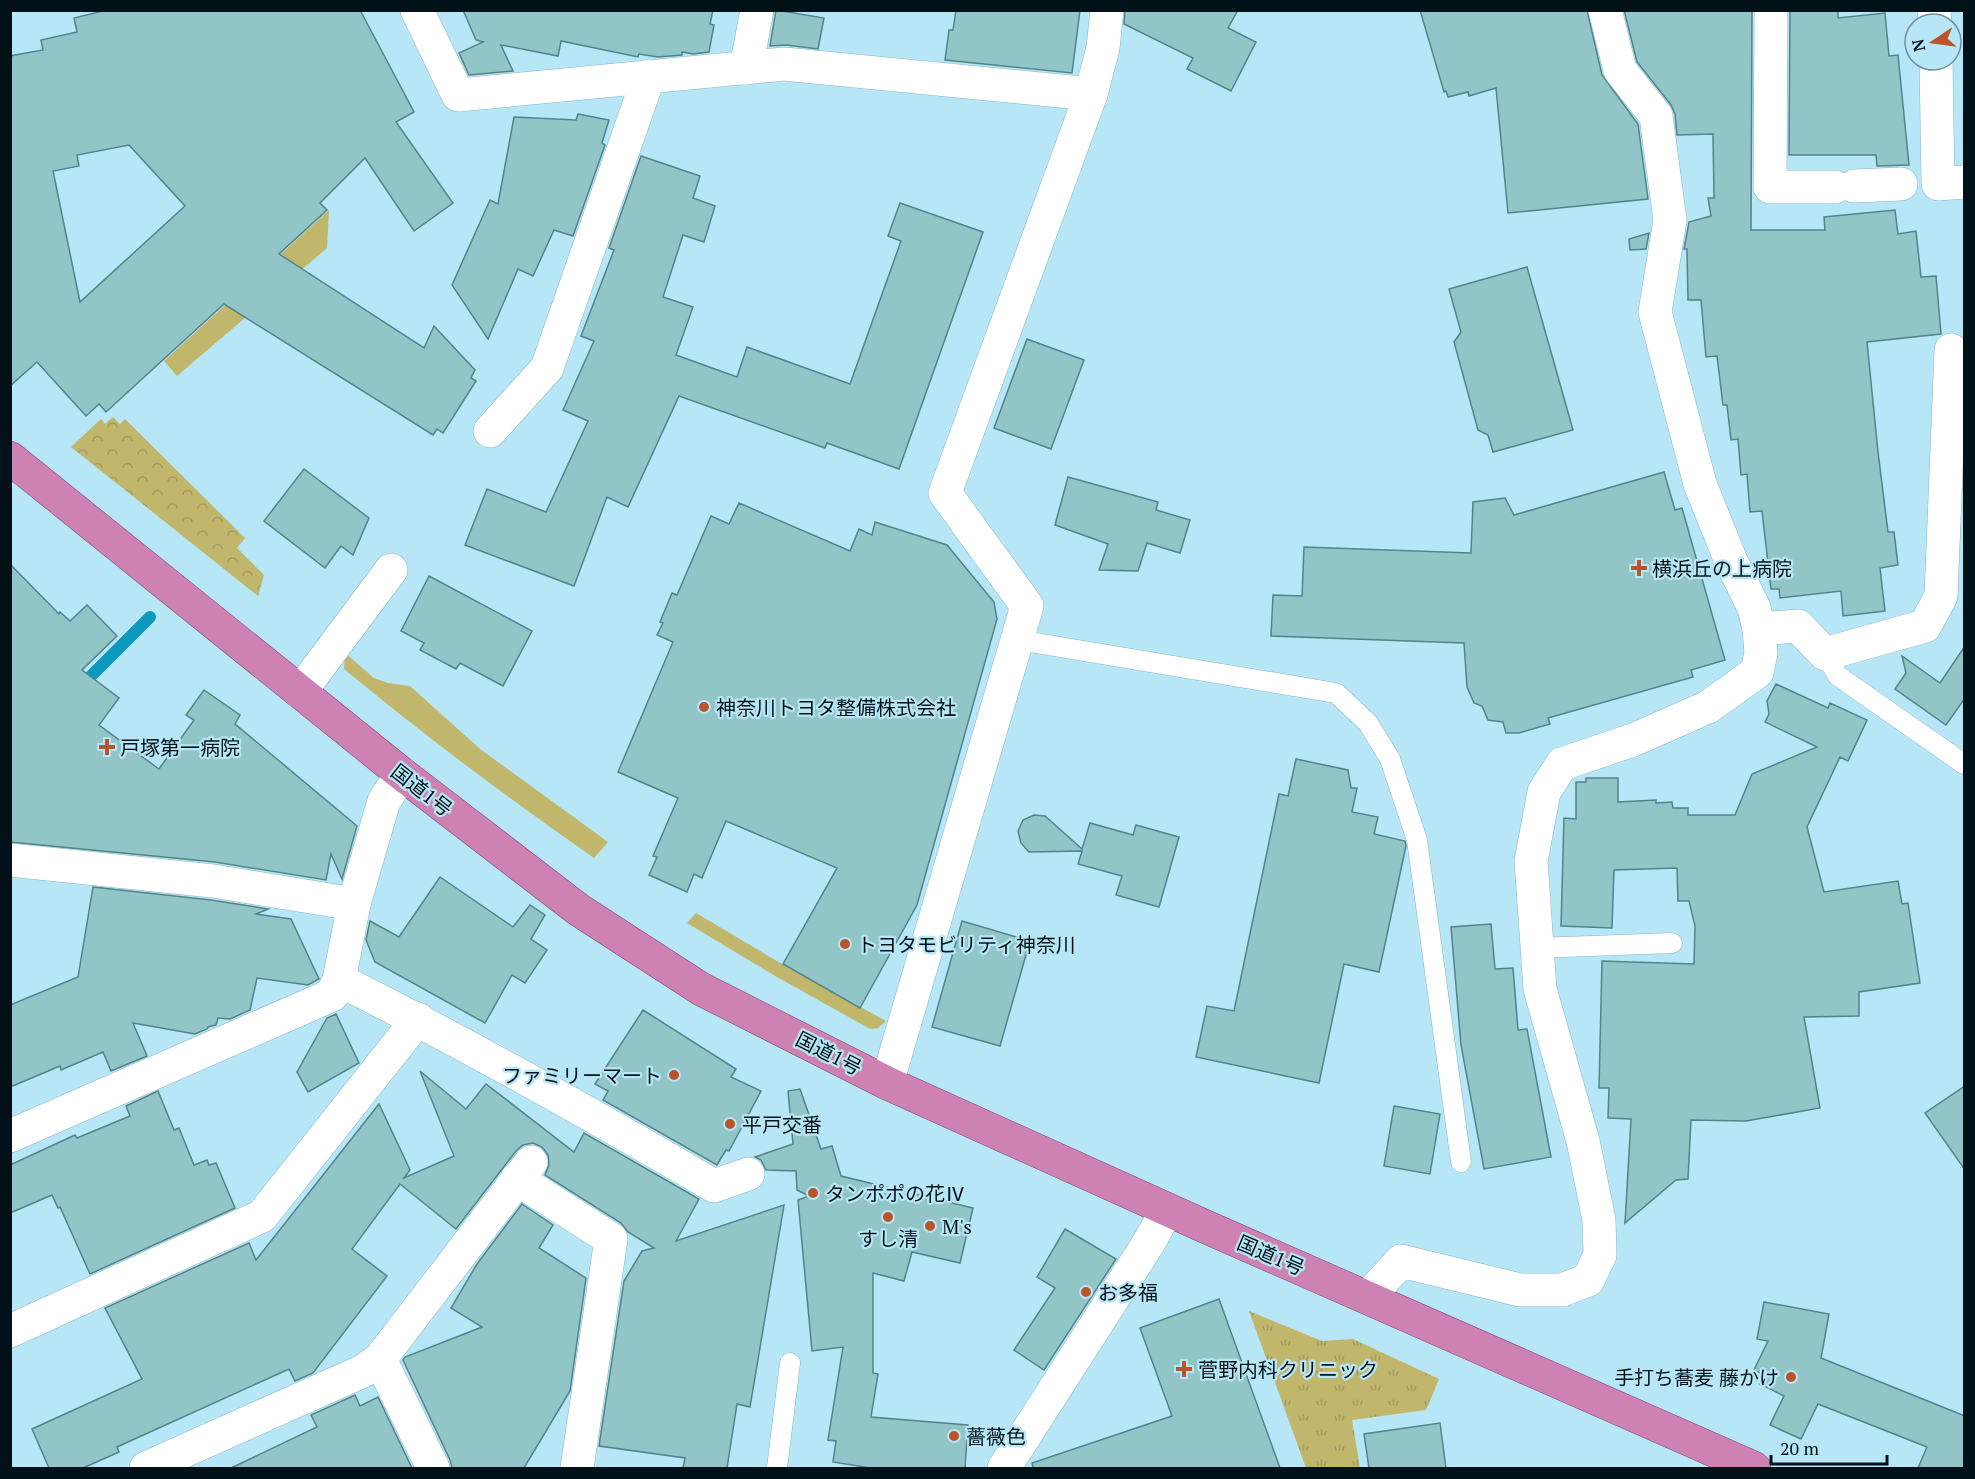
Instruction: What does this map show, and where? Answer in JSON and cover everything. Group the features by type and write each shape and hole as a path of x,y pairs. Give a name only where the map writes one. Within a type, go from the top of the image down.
{"highway":[{"name":"国道1号","path":"10,458 402,774 579,910 701,989 887,1083 1167,1210 1754,1468"}],"street":[{"path":"417,10 458,95 784,64 1091,94"},
{"path":"746,68 757,10"},
{"path":"887,1083 1027,606 945,493 1091,94 1103,48 1107,10"},
{"path":"1368,1297 1401,1261 1520,1290 1562,1290 1588,1280 1600,1255 1599,1220 1583,1141 1540,989 1531,861 1544,792 1562,764 1633,740 1708,707 1758,672 1761,653 1754,608 1731,561 1700,484 1655,312 1670,220 1656,116 1620,70 1605,10"},
{"path":"1771,10 1770,187 1845,187 1933,183 1936,72"},
{"path":"490,431 547,368 649,76"},
{"path":"1759,629 1798,626 1825,654 1925,626 1941,596 1951,350"},
{"path":"300,692 391,570"},
{"path":"10,1136 332,996 339,980 354,904 384,801 402,774"},
{"path":"10,860 213,881 354,904"},
{"path":"339,980 418,1019 565,1111 714,1186 748,1174"},
{"path":"10,1331 262,1216 418,1019"},
{"path":"146,1468 363,1371 380,1359 524,1171 611,1239 577,1468"},
{"path":"1004,1468 1148,1244 1167,1210"},
{"path":"380,1359 433,1468"}],"lane":[{"path":"1018,640 1336,693 1368,723 1390,759 1417,840 1461,1162"},
{"path":"1825,654 1838,676 1965,764"},
{"path":"1537,948 1672,943"},
{"path":"777,1468 790,1363"}],"green space":[{"path":"329,210 327,248 177,376 164,361"},
{"path":"113,417 120,424 125,419 245,538 237,548 264,575 258,596 71,447 101,419 105,424"},
{"path":"345,653 374,678 388,683 410,686 480,749 608,842 594,858 530,813 344,669"},
{"path":"696,913 782,964 886,1021 878,1028 870,1029 777,977 687,923"},
{"path":"1249,1311 1322,1341 1353,1339 1439,1379 1426,1410 1352,1420 1360,1468 1306,1468"}],"building":[{"path":"107,10 360,10 414,112 396,122 453,203 414,231 365,158 320,203 327,210 279,254 424,348 434,326 475,370 471,378 476,381 443,433 437,429 433,435 224,304 106,412 99,404 86,416 37,362 10,386 10,56 43,50 41,40 77,32 74,18","holes":["129,145 185,206 80,302 53,171 79,166 77,155"]},
{"path":"463,10 713,10 710,24 714,25 709,52 693,54 682,52 682,55 658,57 639,54 638,57 561,41 558,56 501,45 513,71 469,75 459,53 483,42 476,40"},
{"path":"776,10 824,18 818,49 786,45 770,46"},
{"path":"956,10 1080,10 1072,73 945,60 949,30 953,30"},
{"path":"1125,10 1238,10 1228,28 1256,42 1231,91 1187,69 1193,58 1124,24"},
{"path":"1420,10 1587,10 1602,75 1638,124 1648,199 1508,213 1496,88 1469,96 1468,92 1448,97 1446,91 1444,92"},
{"path":"1624,10 1752,10 1751,230 1825,230 1824,217 1895,210 1898,234 1916,231 1921,277 1936,276 1941,334 1867,342 1888,532 1894,532 1898,565 1880,568 1885,611 1843,616 1841,591 1780,598 1779,589 1771,589 1762,511 1750,512 1747,474 1741,475 1738,439 1731,440 1727,405 1723,405 1717,356 1706,357 1701,300 1688,300 1687,249 1684,249 1689,222 1711,216 1708,198 1714,198 1713,134 1677,135 1675,114 1671,105 1637,62"},
{"path":"1790,10 1838,10 1838,18 1885,13 1889,56 1898,55 1909,165 1877,166 1876,155 1789,155"},
{"path":"578,114 609,120 602,143 605,145 573,236 554,230 533,276 518,269 488,339 452,285 490,200 498,204 514,117 576,120"},
{"path":"641,156 700,176 693,198 715,206 704,242 683,235 663,297 693,307 676,355 737,377 747,347 850,384 901,241 888,236 900,203 983,232 899,469 827,443 825,448 679,396 628,507 607,497 574,586 465,545 487,489 546,512 588,421 563,410 594,341 581,336 614,250 609,248"},
{"path":"1649,233 1646,249 1630,250 1629,239"},
{"path":"1527,267 1573,430 1493,452 1488,435 1478,430 1454,342 1461,332 1449,289"},
{"path":"1027,339 1084,360 1051,449 994,428"},
{"path":"304,469 369,518 353,555 341,546 325,568 264,521"},
{"path":"1664,472 1675,510 1682,508 1725,660 1691,670 1693,677 1548,718 1550,724 1519,733 1506,733 1503,722 1488,720 1482,706 1474,703 1467,687 1464,643 1271,636 1273,595 1302,596 1304,547 1471,553 1473,502 1505,498 1514,515"},
{"path":"1068,477 1158,502 1156,510 1190,520 1180,553 1147,543 1138,571 1099,570 1108,544 1055,525"},
{"path":"739,503 850,551 859,529 872,535 875,522 947,545 994,602 997,619 917,905 860,1008 783,964 837,868 726,821 702,878 694,874 687,892 649,875 657,857 653,856 678,798 618,772 673,642 657,635 672,593 677,595 711,516 729,524"},
{"path":"10,564 59,614 60,612 70,621 87,605 117,636 82,670 119,698 99,725 159,769 194,720 186,715 204,690 240,715 235,724 357,826 342,879 331,854 326,880 215,862 10,842"},
{"path":"429,576 532,631 503,686 460,663 456,669 420,650 424,643 401,631"},
{"path":"1965,646 1965,698 1946,725 1895,689 1906,673 1902,656 1940,683"},
{"path":"1776,684 1828,708 1830,703 1867,720 1848,761 1840,757 1807,827 1824,892 1898,881 1902,904 1908,903 1920,983 1859,992 1859,1016 1804,1017 1820,1108 1746,1121 1691,1120 1688,1179 1676,1180 1625,1223 1631,1119 1608,1118 1609,1088 1599,1088 1602,961 1694,964 1695,926 1689,901 1678,901 1677,868 1614,870 1612,928 1561,926 1564,818 1576,819 1576,782 1586,782 1586,778 1618,778 1618,802 1656,800 1656,803 1672,802 1673,808 1688,808 1688,815 1735,815 1752,774 1817,747 1765,722 1769,714 1767,701"},
{"path":"1296,759 1348,770 1351,788 1357,788 1352,812 1378,817 1374,834 1405,841 1406,846 1379,972 1344,964 1319,1083 1196,1057 1207,1006 1234,1011 1279,794 1288,796"},
{"path":"1034,815 1045,816 1082,849 1090,823 1133,835 1136,825 1179,837 1159,907 1116,895 1122,876 1078,864 1082,851 1029,852 1021,843 1018,831 1023,820"},
{"path":"440,877 513,927 530,905 545,915 531,939 547,950 525,983 512,975 485,1023 375,962 366,940 370,921 399,937"},
{"path":"93,887 211,900 268,909 256,914 291,919 319,979 308,985 257,978 250,1010 230,1019 218,1018 216,1025 195,1034 133,1023 147,1056 111,1071 103,1052 61,1070 60,1066 10,1087 10,1005 78,977"},
{"path":"962,921 1030,941 1000,1046 932,1027"},
{"path":"1491,924 1495,969 1513,968 1518,1030 1527,1029 1551,1157 1484,1169 1461,1045 1451,927"},
{"path":"643,1010 736,1069 731,1077 761,1091 729,1151 726,1150 717,1165 603,1100 608,1091 595,1084"},
{"path":"336,1014 359,1063 308,1092 297,1072 327,1018"},
{"path":"420,1071 466,1109 486,1084 574,1152 584,1133 699,1199 676,1241 784,1205 750,1407 737,1404 727,1468 683,1468 685,1458 599,1446 624,1281 642,1251 654,1248 628,1232 621,1223 545,1175 549,1165 548,1155 542,1147 533,1143 523,1145 516,1151 456,1229 400,1184 352,1249 387,1276 313,1373 295,1381 289,1369 117,1447 119,1452 83,1468 49,1468 32,1429 142,1379 105,1308 249,1243 256,1260 379,1104 410,1170 404,1178 454,1156"},
{"path":"1965,1086 1965,1170 1925,1113"},
{"path":"800,1089 821,1149 832,1146 841,1176 973,1208 960,1263 912,1252 904,1281 873,1273 873,1373 878,1374 871,1417 968,1425 965,1468 870,1468 833,1462 836,1441 828,1440 843,1347 812,1351 798,1200 809,1196 797,1190 796,1171 766,1170 761,1160 755,1157 793,1144 788,1091"},
{"path":"158,1091 174,1130 179,1128 194,1165 207,1160 209,1165 216,1163 235,1208 90,1274 60,1207 58,1208 52,1195 10,1213 10,1165 75,1135 77,1138 130,1116 126,1106"},
{"path":"1394,1106 1440,1114 1430,1174 1384,1166"},
{"path":"522,1204 553,1225 539,1248 586,1278 570,1391 524,1468 452,1468 403,1360 405,1357 482,1327 451,1308 477,1264"},
{"path":"1065,1229 1116,1259 1044,1370 1014,1350 1055,1288 1037,1277"},
{"path":"1219,1299 1280,1468 1033,1468 1032,1463 1172,1416 1140,1328"},
{"path":"1764,1302 1829,1314 1821,1358 1965,1416 1965,1468 1918,1468 1927,1447 1818,1404 1801,1439 1770,1425 1784,1396 1760,1384 1764,1375 1754,1370 1768,1341 1757,1339"},
{"path":"355,1395 360,1406 378,1397 412,1468 231,1468 317,1427 311,1415"},
{"path":"1440,1423 1446,1468 1369,1468 1364,1434"}],"waterway":[{"path":"80,687 150,617"}],"place":[{"name":"横浜丘の上病院","path":"1639,568"},
{"name":"神奈川トヨタ整備株式会社","path":"704,707"},
{"name":"戸塚第一病院","path":"107,747"},
{"name":"トヨタモビリティ神奈川","path":"845,944"},
{"name":"ファミリーマート","path":"674,1075"},
{"name":"平戸交番","path":"730,1124"},
{"name":"タンポポの花Ⅳ","path":"813,1193"},
{"name":"すし清","path":"888,1217"},
{"name":"M's","path":"930,1226"},
{"name":"お多福","path":"1086,1292"},
{"name":"菅野内科クリニック","path":"1184,1369"},
{"name":"手打ち蕎麦 藤かけ","path":"1791,1377"},
{"name":"薔薇色","path":"954,1436"}]}
